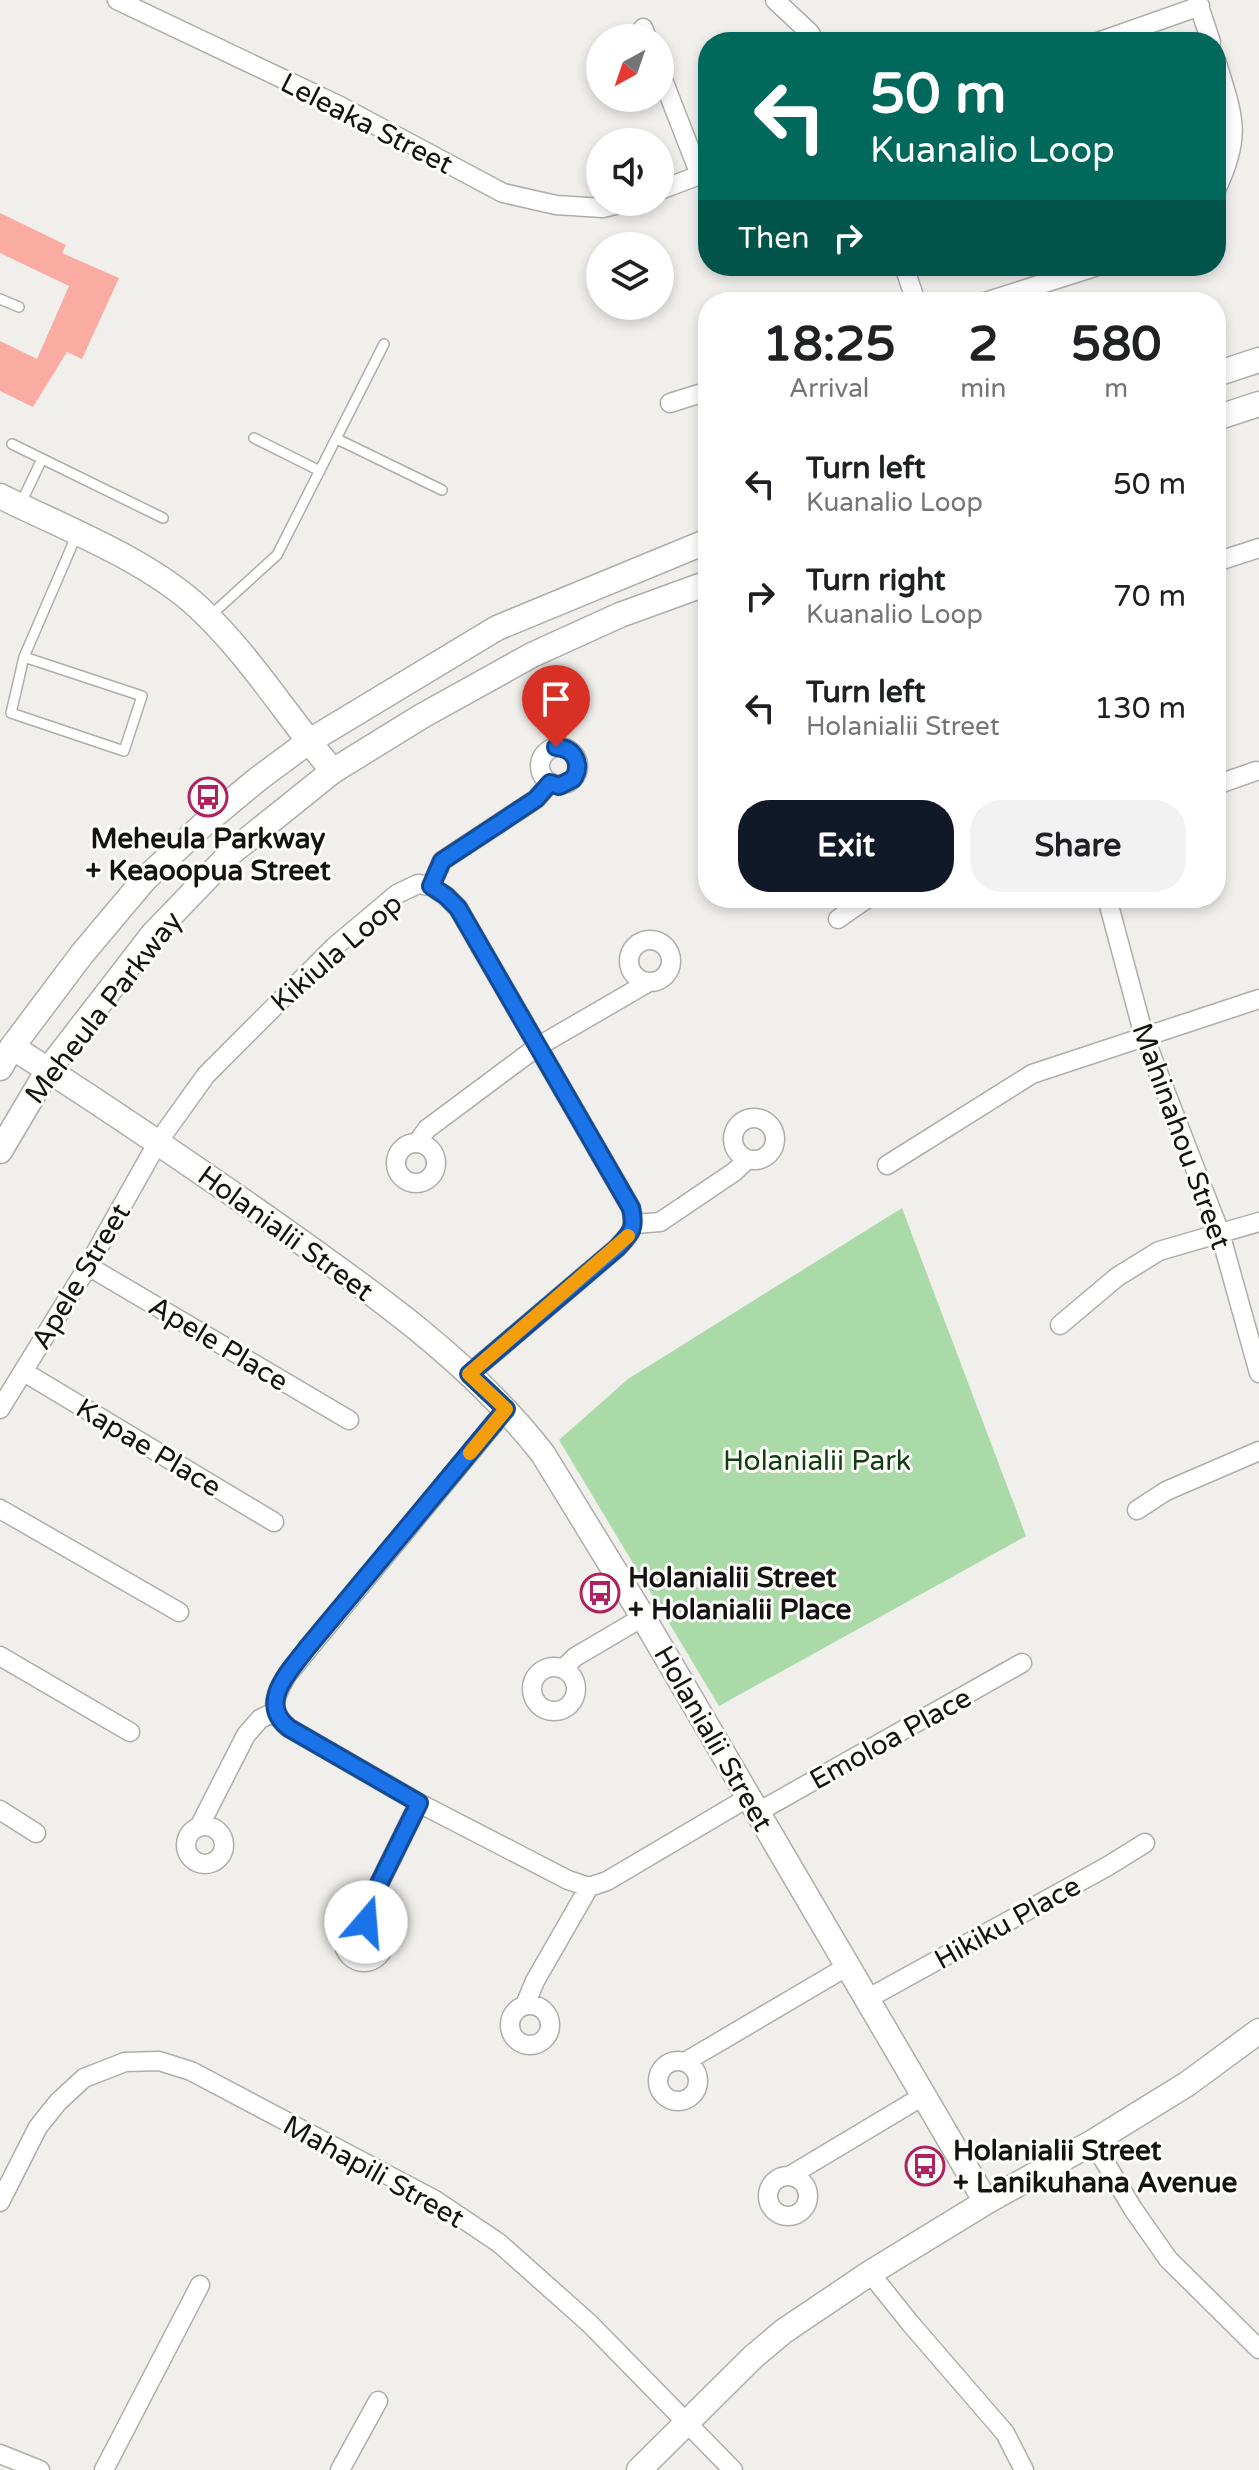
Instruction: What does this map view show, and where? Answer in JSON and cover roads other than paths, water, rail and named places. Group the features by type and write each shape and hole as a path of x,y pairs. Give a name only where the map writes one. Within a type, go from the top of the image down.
{"street":[{"name":"Leleaka Street","path":"117,0 340,106 503,193 586,207"},
{"path":"775,0 809,32"},
{"path":"1124,32 1198,3 1208,32"},
{"path":"1226,93 1234,134 1226,169"},
{"path":"674,104 698,159"},
{"path":"674,185 698,175"},
{"path":"1016,292 1067,276"},
{"path":"1226,371 1259,360"},
{"path":"670,403 698,394"},
{"path":"1226,415 1259,404"},
{"path":"10,501 144,567 195,604 239,648 333,771"},
{"name":"Meheula Parkway","path":"4,1052 145,879 237,796 308,742 497,628 698,545"},
{"path":"1226,559 1259,548"},
{"name":"Meheula Parkway","path":"0,1151 48,1070 153,934 232,852 333,771 422,716 532,655 620,615 698,587"},
{"path":"1226,782 1256,771"},
{"path":"431,886 442,861 536,799 550,783"},
{"name":"Kikiula Loop","path":"158,1142 206,1075 334,947 397,894 418,884 431,886 458,908 631,1208 635,1224"},
{"path":"838,919 854,908"},
{"name":"Mahinahou Street","path":"1110,908 1144,1036 1220,1233 1259,1373"},
{"path":"417,1143 427,1129 537,1047 649,982"},
{"path":"887,1165 1032,1074 1259,999"},
{"name":"Holanialii Street","path":"4,1052 48,1070 158,1142 360,1284 469,1374 506,1409 543,1454 643,1617 986,2202"},
{"name":"Apele Street","path":"0,1409 88,1266 158,1142"},
{"path":"469,1374 617,1248 635,1224 660,1222 734,1172 748,1159"},
{"path":"1060,1325 1117,1277 1159,1251 1259,1222"},
{"name":"Apele Place","path":"88,1266 349,1420"},
{"name":"Kapae Place","path":"24,1372 274,1522"},
{"path":"506,1409 287,1675 276,1695 276,1711 279,1720 289,1728 419,1803 568,1880 589,1887 535,1981 525,2005"},
{"path":"1137,1510 1166,1491 1259,1451"},
{"path":"0,1509 179,1612"},
{"path":"563,1669 575,1657 643,1617"},
{"path":"0,1656 130,1732"},
{"name":"Emoloa Place","path":"589,1887 607,1881 1022,1663"},
{"path":"199,1827 246,1735 260,1719 276,1711"},
{"path":"364,1922 371,1900 419,1803"},
{"path":"0,1810 36,1833"},
{"name":"Hikiku Place","path":"867,1999 1145,1843"},
{"path":"685,2062 848,1966"},
{"path":"639,2470 753,2357 784,2331 870,2273 1187,2084 1259,2031"},
{"name":"Mahapili Street","path":"0,2202 38,2127 58,2102 84,2078 125,2062 159,2061 191,2071 435,2200 499,2243 589,2323 733,2470"},
{"path":"791,2175 923,2096"},
{"path":"1093,2142 1133,2209 1168,2259 1259,2349"},
{"path":"870,2273 1005,2433 1024,2470"},
{"path":"104,2470 200,2285"},
{"path":"340,2470 378,2401"},
{"path":"0,2454 40,2470"}],"lane":[{"path":"0,299 19,307"},
{"path":"208,617 277,555 384,344"},
{"path":"254,438 320,471"},
{"path":"337,439 442,490"},
{"path":"12,444 163,518"},
{"path":"10,501 42,459"},
{"path":"24,657 142,696 124,751 11,713 24,657 77,534"}],"place":[{"name":"Meheula Parkway + Keaoopua Street","path":"208,797"},
{"name":"Holanialii Street + Holanialii Place","path":"600,1593"},
{"name":"Holanialii Street + Lanikuhana Avenue","path":"925,2166"}],"park label":[{"name":"Holanialii Park","path":"817,1460"}]}
